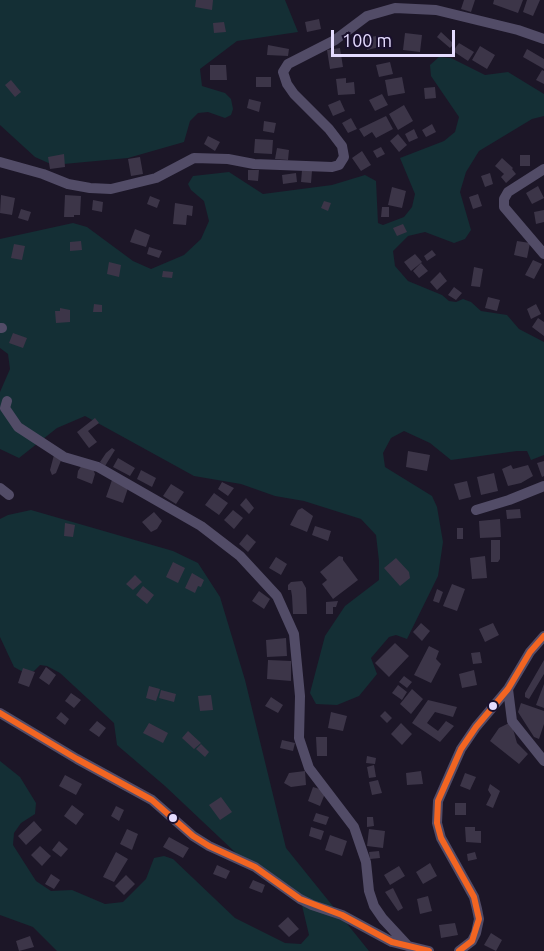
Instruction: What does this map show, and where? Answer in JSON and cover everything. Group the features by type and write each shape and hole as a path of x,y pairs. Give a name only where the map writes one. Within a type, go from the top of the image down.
{"street":[{"path":"0,162 43,174 68,184 111,189 156,178 194,158 332,167 339,165 345,157 342,146 329,129 294,94 283,72 288,64 335,40 367,15 395,8 436,10 518,30 544,39"},
{"path":"544,169 508,192 504,199 504,207 544,254"},
{"path":"7,401 5,408 18,427 64,457 99,467 201,526 240,556 277,596 294,634 300,696 299,738 309,768 354,827 366,862 369,891 375,906 383,920 408,946"},
{"path":"476,510 544,486"},
{"path":"459,951 472,941 479,920 474,897 441,838 437,823 438,801 461,749 508,689 530,652 544,636"},
{"path":"508,689 512,721 524,739 544,761"},
{"path":"0,712 77,759 152,800 193,837 255,867 300,899 342,915 376,934 429,951"}],"green space":[{"path":"0,0 285,0 298,32 237,41 200,69 202,86 225,93 231,99 233,109 231,115 225,118 208,112 198,113 190,121 184,142 128,158 53,165 35,157 0,125"},
{"path":"439,57 451,58 485,75 508,72 544,94 544,116 532,119 479,151 466,172 460,192 471,230 465,239 454,243 425,232 408,236 393,251 395,266 408,281 442,295 449,301 456,302 463,299 471,302 481,311 507,315 519,329 544,342 544,455 531,460 527,451 517,451 451,460 430,443 404,431 391,438 383,453 385,467 432,496 437,507 443,542 438,576 407,639 396,635 389,637 371,658 377,674 359,696 337,705 316,704 310,693 325,636 345,606 379,580 376,535 361,519 304,501 275,496 241,484 194,476 85,416 57,428 19,458 0,449 0,392 10,369 8,354 0,348 0,239 73,223 87,227 133,261 151,269 184,255 201,239 209,221 204,201 191,190 188,184 193,176 229,172 263,194 332,185 365,175 376,181 378,223 383,225 404,217 412,207 415,194 400,158 444,141 455,132 459,117 431,76 430,65"},
{"path":"31,510 173,551 198,563 220,597 245,680 286,848 369,951 57,951 33,927 0,915 0,761 20,777 36,803 35,814 21,823 14,833 13,845 36,881 51,891 72,890 105,904 123,902 146,879 154,858 164,856 173,859 235,918 285,943 301,944 309,935 300,897 237,854 165,786 117,745 114,723 60,673 40,665 34,671 25,673 14,667 0,637 0,519"}],"building":[{"path":"196,0 213,0 212,10 195,7"},
{"path":"464,0 475,0 471,12 461,9"},
{"path":"494,0 523,0 518,13 493,4"},
{"path":"527,0 540,0 533,16 523,12"},
{"path":"319,19 321,29 307,32 305,22"},
{"path":"224,22 226,32 214,33 213,23"},
{"path":"441,32 454,44 450,48 437,37"},
{"path":"405,33 422,35 420,52 403,50"},
{"path":"382,35 384,46 367,50 365,38"},
{"path":"459,43 474,52 468,61 453,51"},
{"path":"268,45 289,49 288,56 267,55"},
{"path":"480,46 495,55 487,69 472,60"},
{"path":"340,48 343,67 330,69 327,50"},
{"path":"527,49 544,59 544,69 523,57"},
{"path":"390,62 393,74 379,77 376,65"},
{"path":"210,65 226,65 227,80 210,80"},
{"path":"542,70 544,71 544,84 536,80"},
{"path":"256,77 271,77 271,87 256,87"},
{"path":"402,77 405,93 388,96 385,80"},
{"path":"346,78 346,83 354,82 355,94 338,95 336,79"},
{"path":"11,80 21,92 15,97 5,85"},
{"path":"435,87 436,98 425,99 424,88"},
{"path":"382,94 388,105 375,111 369,100"},
{"path":"249,99 261,102 259,112 247,108"},
{"path":"340,100 345,111 333,116 328,105"},
{"path":"404,105 413,121 398,130 389,114"},
{"path":"386,116 393,129 376,138 372,132 364,137 359,129"},
{"path":"351,118 357,129 348,133 342,123"},
{"path":"264,121 276,123 274,133 263,131"},
{"path":"432,124 436,132 426,137 422,130"},
{"path":"414,129 418,138 409,142 405,134"},
{"path":"398,134 407,145 399,152 390,141"},
{"path":"208,136 220,142 215,151 204,144"},
{"path":"255,139 273,140 272,154 254,153"},
{"path":"381,147 385,154 377,158 373,151"},
{"path":"277,148 289,150 288,160 275,159"},
{"path":"362,151 371,165 361,171 352,158"},
{"path":"64,154 65,167 50,169 48,157"},
{"path":"520,155 530,155 530,166 520,166"},
{"path":"140,157 143,174 131,176 128,159"},
{"path":"502,158 516,174 506,183 501,177 504,174 495,166"},
{"path":"248,170 259,170 258,181 248,180"},
{"path":"302,170 312,171 311,183 301,182"},
{"path":"296,173 297,182 283,184 282,175"},
{"path":"490,173 493,184 485,187 481,176"},
{"path":"538,186 544,198 532,204 526,193"},
{"path":"392,187 406,191 402,208 388,205"},
{"path":"478,194 482,206 473,209 469,197"},
{"path":"1,195 15,198 12,215 0,213"},
{"path":"65,195 81,196 80,215 64,217"},
{"path":"150,196 160,200 157,208 147,204"},
{"path":"93,200 103,202 102,212 92,210"},
{"path":"324,201 331,203 328,211 321,208"},
{"path":"175,203 193,206 192,216 187,215 186,225 173,224"},
{"path":"382,207 389,207 389,217 381,217"},
{"path":"21,209 31,212 28,221 18,218"},
{"path":"544,210 544,222 536,224 534,212"},
{"path":"403,224 407,232 397,236 393,228"},
{"path":"135,229 150,235 146,247 130,242"},
{"path":"81,241 82,250 70,251 70,242"},
{"path":"517,241 530,243 527,258 514,255"},
{"path":"14,244 25,246 22,260 11,258"},
{"path":"149,247 162,251 159,258 147,254"},
{"path":"432,250 436,255 427,261 424,256"},
{"path":"415,254 422,262 411,271 404,262"},
{"path":"533,260 542,264 534,279 525,275"},
{"path":"109,262 121,265 119,277 107,274"},
{"path":"421,263 428,271 419,278 413,271"},
{"path":"474,267 483,269 480,287 471,286"},
{"path":"163,271 173,272 172,278 162,277"},
{"path":"440,272 447,281 437,290 430,282"},
{"path":"454,287 462,293 456,300 448,295"},
{"path":"488,297 500,300 497,311 485,308"},
{"path":"94,304 102,305 102,312 93,312"},
{"path":"536,304 541,314 531,319 527,309"},
{"path":"60,308 70,310 70,322 56,323 55,311 60,311"},
{"path":"538,318 544,322 544,336 532,327"},
{"path":"13,333 27,338 23,348 9,343"},
{"path":"95,418 99,423 88,431 97,442 89,448 77,432"},
{"path":"112,448 115,450 105,466 100,462"},
{"path":"408,451 430,455 427,471 406,467"},
{"path":"54,455 62,458 56,473 52,475 50,470"},
{"path":"118,458 135,468 130,476 113,467"},
{"path":"544,461 544,476 542,477 537,463"},
{"path":"82,465 93,469 95,474 92,484 77,478"},
{"path":"511,465 513,469 528,465 533,476 521,483 508,486 502,469"},
{"path":"141,470 156,478 152,487 137,479"},
{"path":"494,473 498,491 481,495 477,477"},
{"path":"112,480 129,485 123,503 106,497"},
{"path":"467,481 471,497 459,500 454,484"},
{"path":"222,482 234,488 228,496 218,489"},
{"path":"171,484 184,492 176,504 163,496"},
{"path":"214,493 228,503 219,515 205,505"},
{"path":"246,498 254,508 249,514 240,505"},
{"path":"302,508 313,516 307,532 290,525 298,510"},
{"path":"520,509 521,518 507,519 506,510"},
{"path":"233,510 243,518 234,529 224,520"},
{"path":"154,512 162,521 157,529 151,532 142,522"},
{"path":"500,519 501,537 480,538 479,521"},
{"path":"65,523 75,525 73,537 64,536"},
{"path":"315,526 331,531 328,541 312,535"},
{"path":"457,528 463,528 463,539 457,539"},
{"path":"247,534 256,542 248,552 239,544"},
{"path":"491,540 500,540 498,562 491,562"},
{"path":"339,556 343,557 358,580 333,599 322,584 327,580 320,572"},
{"path":"485,556 487,578 472,579 470,558"},
{"path":"276,557 287,564 281,575 269,568"},
{"path":"396,558 409,572 410,578 400,586 384,568"},
{"path":"173,562 185,568 178,583 166,577"},
{"path":"192,573 204,580 195,593 185,588"},
{"path":"135,575 142,582 133,590 126,584"},
{"path":"302,581 306,588 307,614 293,614 291,590 288,590 288,585 291,582"},
{"path":"452,584 465,589 457,611 443,606"},
{"path":"143,586 154,595 147,604 136,595"},
{"path":"437,589 443,592 439,603 433,601"},
{"path":"259,591 270,599 264,609 252,601"},
{"path":"338,601 336,607 333,607 333,614 326,614 326,602"},
{"path":"421,623 430,631 422,641 413,632"},
{"path":"493,623 499,635 485,642 479,629"},
{"path":"286,638 287,656 267,657 266,640"},
{"path":"395,643 409,656 389,677 375,663"},
{"path":"429,646 439,651 436,659 441,664 431,683 414,675"},
{"path":"480,652 482,663 473,664 471,653"},
{"path":"268,660 291,661 291,681 267,679"},
{"path":"544,660 544,674 529,699 525,697 525,693"},
{"path":"46,667 56,675 49,685 39,678"},
{"path":"23,668 35,672 29,687 18,683"},
{"path":"474,670 477,685 462,688 459,674"},
{"path":"404,676 412,682 407,688 399,682"},
{"path":"544,684 544,708 536,705"},
{"path":"398,685 407,692 402,700 392,693"},
{"path":"149,686 160,689 156,701 146,698"},
{"path":"412,689 423,699 411,714 400,704"},
{"path":"161,690 176,694 174,702 159,698"},
{"path":"71,693 81,700 74,708 65,701"},
{"path":"211,695 213,710 200,711 198,696"},
{"path":"271,697 283,705 278,713 265,706"},
{"path":"428,700 457,707 453,717 435,712 427,723 438,731 446,721 454,726 440,742 412,723"},
{"path":"521,703 544,711 544,724 539,739 534,737 518,712"},
{"path":"385,711 392,718 387,723 380,716"},
{"path":"61,712 69,719 65,725 56,718"},
{"path":"331,712 347,716 343,731 328,728"},
{"path":"97,721 106,728 99,737 89,730"},
{"path":"149,723 168,733 163,743 143,733"},
{"path":"401,723 412,734 402,745 391,734"},
{"path":"509,723 517,743 528,754 519,764 490,741 499,728"},
{"path":"188,731 201,743 194,749 182,738"},
{"path":"316,737 327,737 327,756 317,756"},
{"path":"282,740 295,743 293,751 280,748"},
{"path":"201,744 209,752 205,757 196,749"},
{"path":"367,756 376,758 375,764 366,763"},
{"path":"374,765 376,777 369,778 367,767"},
{"path":"305,771 306,785 291,787 284,783 289,773"},
{"path":"421,771 423,784 407,785 406,773"},
{"path":"465,773 476,777 470,790 460,786"},
{"path":"65,775 82,784 76,795 59,786"},
{"path":"378,780 382,793 372,795 369,782"},
{"path":"490,784 500,791 493,808 486,805 491,795 488,790"},
{"path":"313,787 326,791 320,806 308,801"},
{"path":"221,797 232,812 220,820 209,805"},
{"path":"455,803 466,803 466,815 455,815"},
{"path":"72,805 84,814 76,825 64,816"},
{"path":"116,806 124,810 119,821 111,816"},
{"path":"316,813 329,817 326,825 313,821"},
{"path":"367,817 373,817 374,826 367,827"},
{"path":"34,821 42,830 26,845 18,836"},
{"path":"311,827 324,831 321,840 309,836"},
{"path":"465,827 475,827 475,831 481,831 481,843 466,842"},
{"path":"127,829 138,834 132,850 120,844"},
{"path":"369,829 385,831 383,848 367,846"},
{"path":"330,835 347,841 342,856 325,850"},
{"path":"169,837 189,848 183,858 163,847"},
{"path":"59,841 68,849 61,857 52,850"},
{"path":"40,846 51,856 42,866 31,855"},
{"path":"379,851 380,858 370,859 369,852"},
{"path":"116,852 128,859 114,882 103,877"},
{"path":"475,852 477,859 468,861 467,854"},
{"path":"430,863 437,876 423,884 416,872"},
{"path":"217,865 230,871 226,879 213,874"},
{"path":"399,866 405,876 390,885 384,875"},
{"path":"51,874 60,880 54,889 45,884"},
{"path":"126,875 135,884 124,895 115,886"},
{"path":"253,880 265,885 262,893 249,888"},
{"path":"393,888 403,908 398,911 385,892"},
{"path":"428,896 432,911 420,914 417,899"},
{"path":"288,917 299,929 289,937 278,926"},
{"path":"455,923 458,935 441,938 439,925"},
{"path":"491,933 502,940 496,951 484,945"},
{"path":"30,936 34,947 19,951 16,941"}],"transit line":[{"path":"459,951 472,941 479,919 474,897 441,838 437,823 438,801 461,749 508,689 530,652 544,636"},
{"path":"0,713 152,800 193,836 255,867 300,899 342,915 392,942 429,951"}]}
